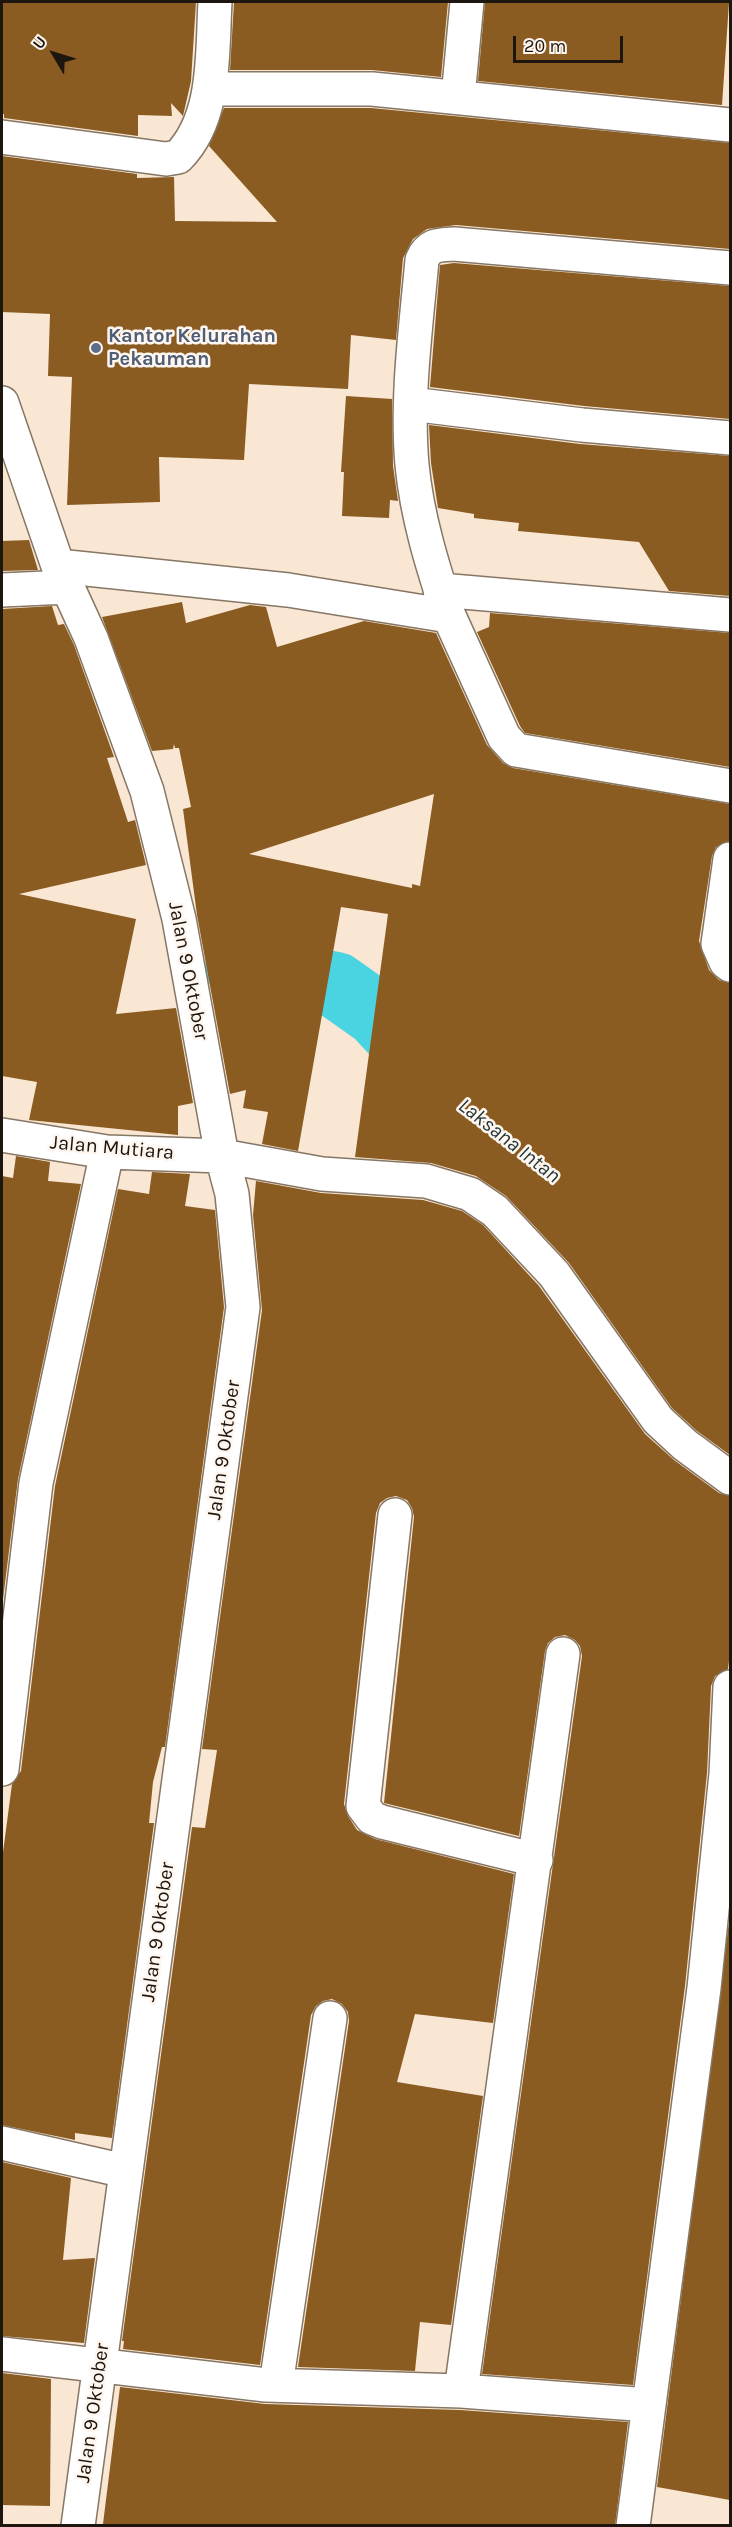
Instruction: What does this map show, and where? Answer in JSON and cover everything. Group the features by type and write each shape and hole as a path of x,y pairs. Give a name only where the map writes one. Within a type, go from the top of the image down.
{"street":[{"path":"2,137 166,159 178,157 194,136 210,89 215,2"},
{"path":"458,97 467,2"},
{"path":"210,89 372,89 730,125"},
{"path":"730,268 454,244 433,245 426,251 422,260 411,404 412,465 419,512 445,603 504,737 516,750 730,786"},
{"name":"Jalan 9 Oktober","path":"2,403 63,576 91,638 147,791 179,919 222,1156 232,1194 241,1258 243,1307 78,2526"},
{"path":"411,404 582,425 730,438"},
{"path":"2,590 63,576 288,590 445,603 730,615"},
{"path":"730,859 718,944 726,962 730,965"},
{"name":"Jalan Mutiara","path":"2,1135 107,1152 222,1156 322,1174 426,1181 470,1194 495,1211 554,1274 658,1420 730,1478"},
{"path":"2,1769 36,1483 107,1152"},
{"path":"395,1515 363,1806 372,1818 382,1822 536,1860"},
{"path":"461,2391 563,1654"},
{"path":"633,2526 705,1977 726,1774 730,1687"},
{"path":"276,2385 330,2018"},
{"path":"2,2143 125,2171"},
{"path":"2,2354 276,2385 461,2391 649,2405"}],"building":[{"path":"2,2 196,2 191,81 183,116 171,103 172,116 138,115 138,136 4,118 2,114"},
{"path":"234,2 448,2 441,77 372,70 230,70"},
{"path":"485,2 729,3 722,105 478,81"},
{"path":"224,108 371,108 730,143 730,249 456,225 427,229 413,239 403,258 396,340 351,335 348,389 249,384 244,460 159,457 160,502 67,505 72,377 48,376 50,314 2,312 2,156 137,174 137,178 174,177 175,221 277,222 209,146"},
{"path":"454,263 730,286 730,419 584,406 430,387 440,265"},
{"path":"346,396 392,399 393,466 398,501 390,500 389,518 342,516 344,472 341,472"},
{"path":"429,425 580,444 730,456 730,596 669,591 639,542 518,531 519,523 474,518 474,514 438,508 431,463"},
{"path":"29,540 38,570 2,571 2,541"},
{"path":"182,602 186,623 250,605 266,607 277,647 364,621 436,633 487,745 503,763 513,768 730,804 730,841 716,847 712,856 699,941 709,970 719,980 730,983 730,1455 697,1431 672,1408 569,1263 506,1196 476,1176 431,1163 355,1157 388,914 341,907 298,1151 262,1144 268,1112 243,1108 246,1090 230,1094 197,915 183,809 191,807 179,748 175,748 174,744 173,749 152,751 102,617","holes":["434,794 420,886 412,884 412,888 249,854"]},
{"path":"52,606 58,625 64,624 74,645 114,757 107,758 128,822 135,820 146,865 19,894 136,919 116,1014 176,1008 193,1103 178,1106 178,1135 29,1120 37,1082 2,1076 2,609"},
{"path":"490,613 730,633 730,767 525,733 477,632 489,627"},
{"path":"16,1156 50,1162 48,1181 81,1184 18,1479 3,1599 2,1176 13,1178"},
{"path":"152,1172 190,1174 185,1206 215,1210 224,1307 165,1747 162,1747 153,1782 149,1823 154,1823 112,2138 75,2133 75,2140 2,2125 2,1860 12,1784 21,1771 55,1486 118,1189 149,1194"},
{"path":"256,1181 321,1193 423,1200 462,1211 483,1225 539,1286 645,1434 674,1460 719,1493 730,1496 730,1653 728,1669 715,1676 711,1686 707,1773 685,1986 633,2385 482,2374 582,1656 580,1646 575,1640 565,1635 555,1637 548,1643 545,1651 519,1836 384,1803 414,1517 407,1500 396,1496 380,1503 376,1513 344,1804 357,1830 375,1839 514,1874 493,2023 415,2014 397,2082 483,2096 451,2325 420,2322 415,2371 298,2367 349,2021 348,2012 342,2004 332,1999 316,2006 311,2015 260,2365 123,2349 124,2341 122,2341 192,1827 205,1828 217,1750 202,1749 262,1310 253,1215"},
{"path":"730,1914 730,2500 657,2487"},
{"path":"2,2162 71,2178 63,2260 95,2258 84,2343 2,2336"},
{"path":"2,2373 51,2379 50,2506 2,2505"},
{"path":"120,2387 265,2404 460,2410 628,2422 615,2526 103,2524"}],"waterway":[{"name":"Laksana Intan","path":"238,967 336,985 377,1014 438,1080"}],"place":[{"name":"Kantor Kelurahan Pekauman","path":"96,348"}]}
